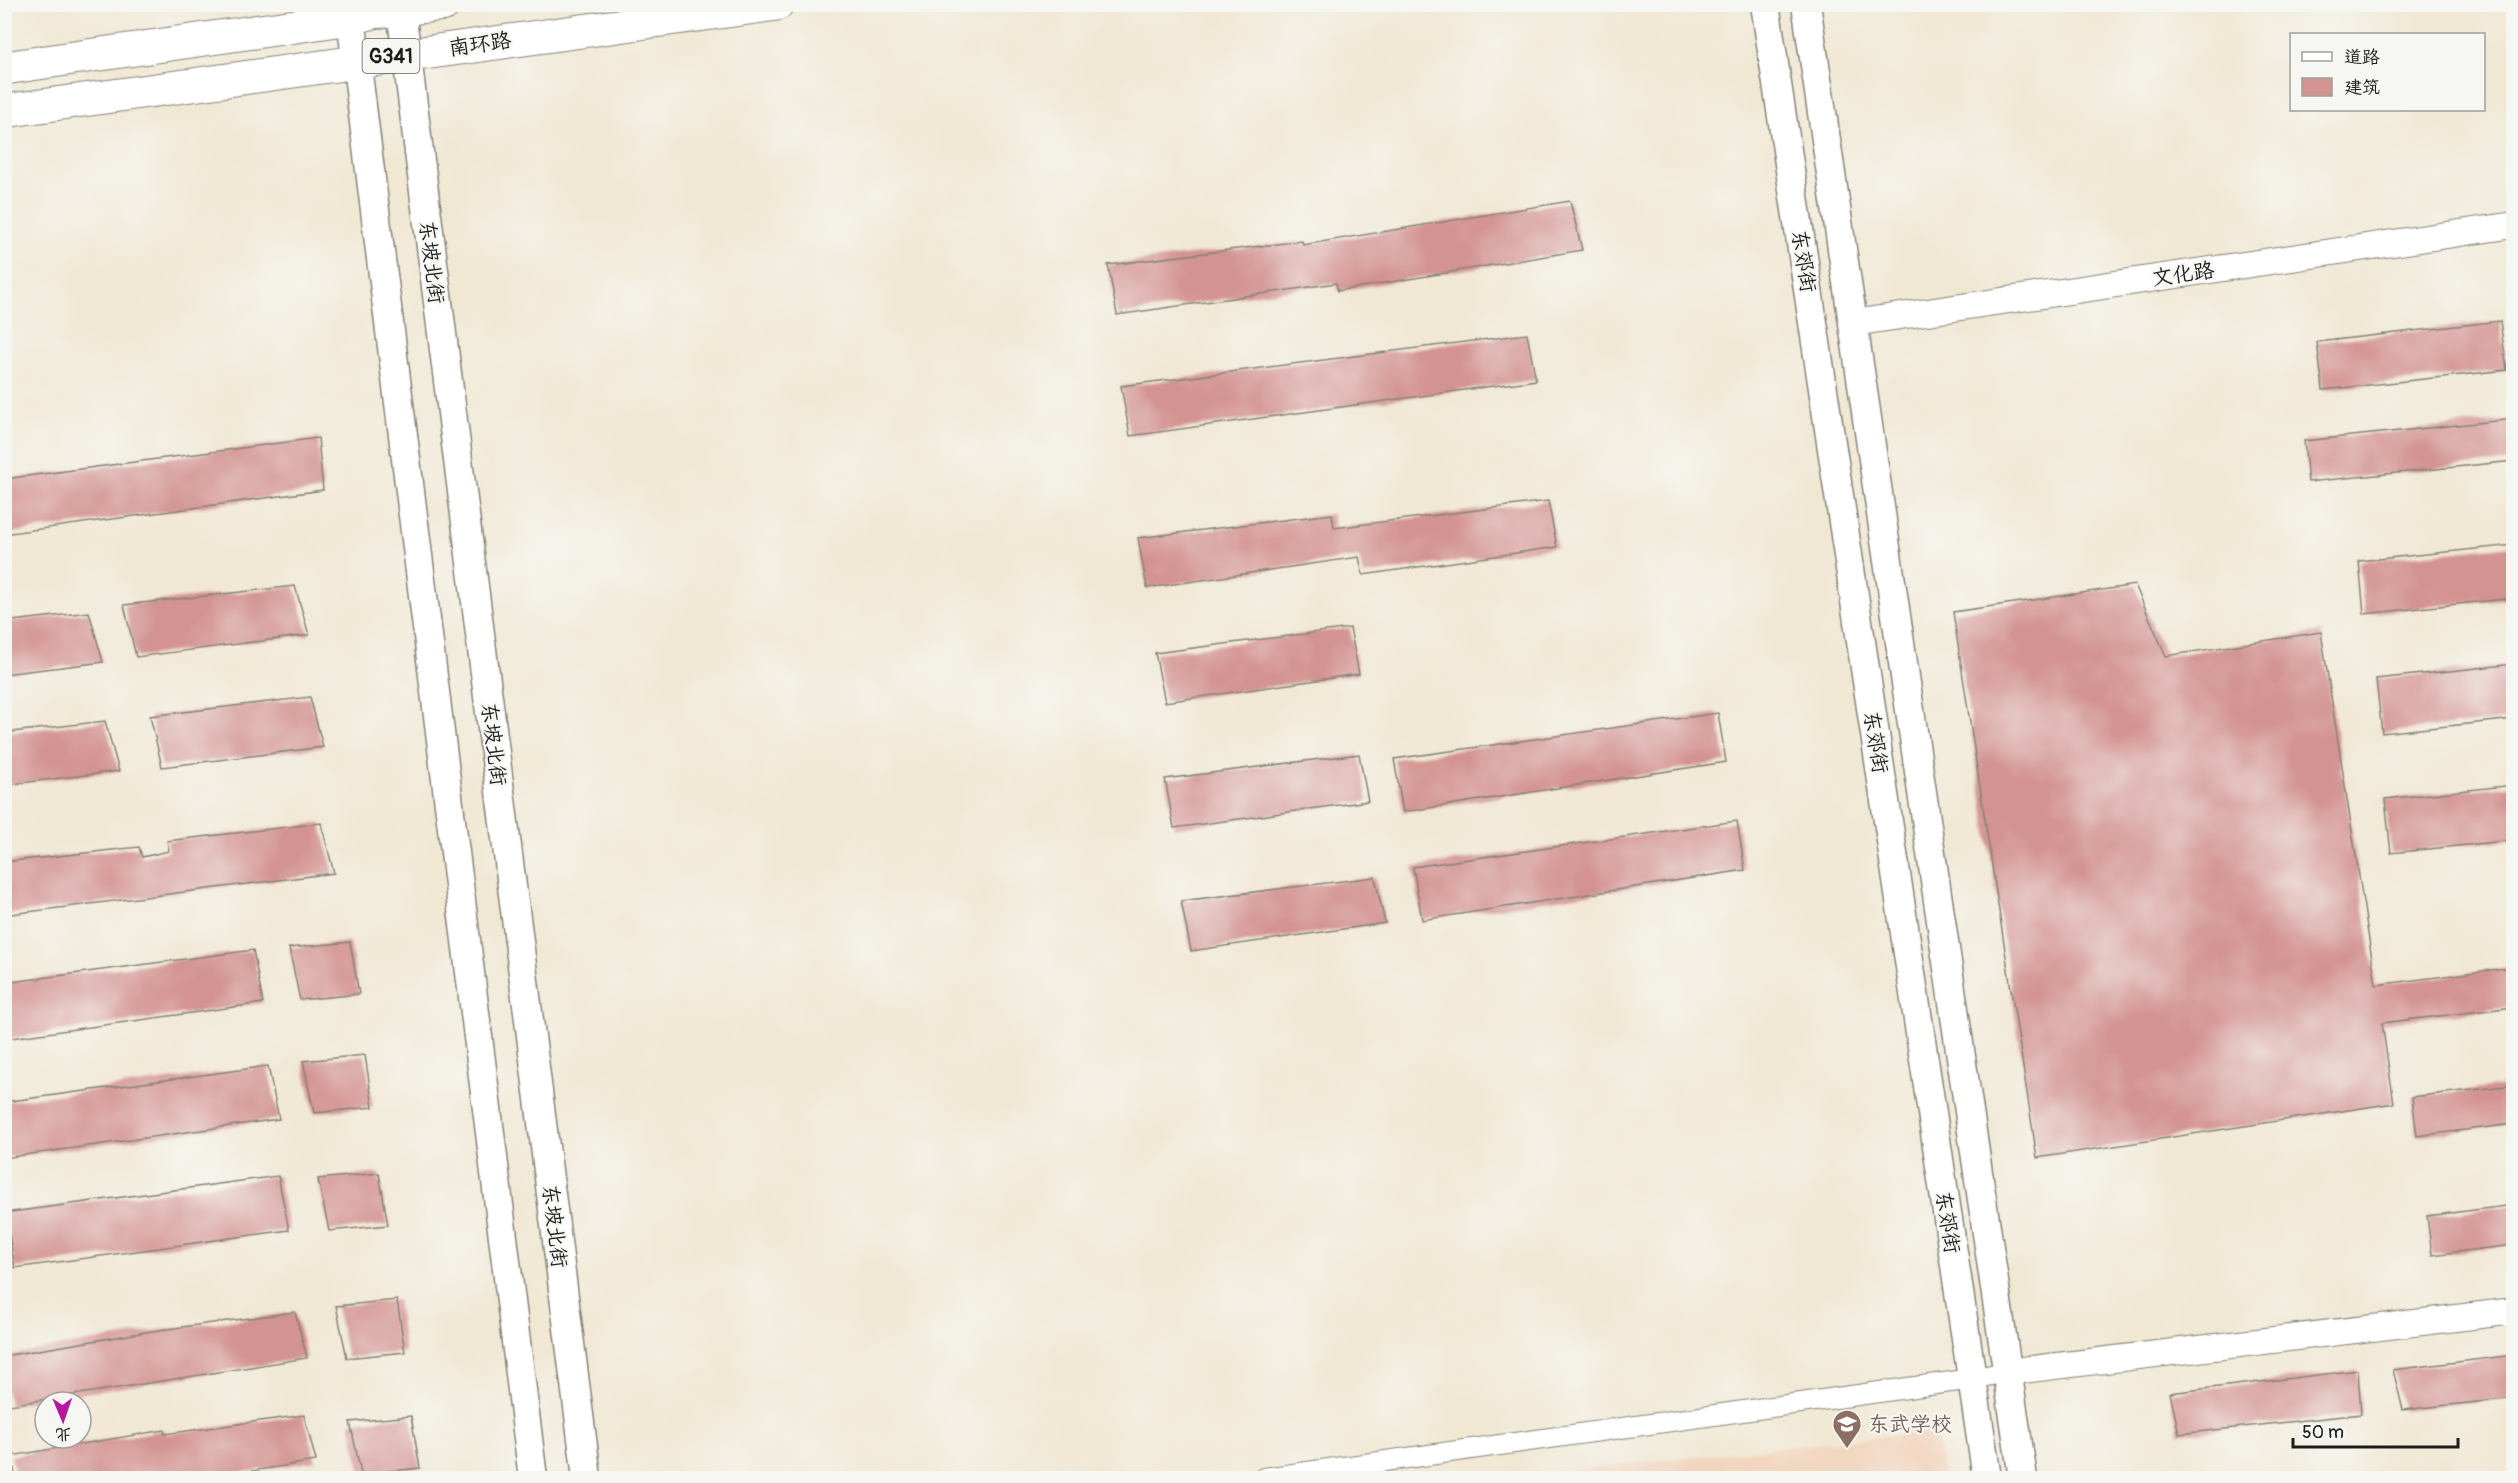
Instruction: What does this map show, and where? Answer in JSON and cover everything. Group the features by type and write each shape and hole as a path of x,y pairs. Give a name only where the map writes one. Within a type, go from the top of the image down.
{"highway":[{"name":"G341","path":"4,68 374,11 444,4"},
{"name":"南环路","path":"4,111 777,4"}],"main road":[{"name":"东郊街","path":"1765,4 1987,1479"},
{"name":"东郊街","path":"1806,4 2023,1479"},
{"name":"东坡北街","path":"374,11 406,54 587,1479"},
{"path":"374,11 355,63 533,1479"}],"street":[{"name":"文化路","path":"1853,323 2514,225"},
{"path":"1264,1479 1972,1379 2006,1372 2514,1311"}],"shaded area":[{"name":"东武学校","path":"1936,1431 1943,1478 1573,1478 1571,1470"}],"building":[{"path":"1570,201 1582,250 1338,291 1336,283 1117,315 1108,265 1302,241 1303,245"},
{"path":"2500,321 2507,370 2323,390 2317,342"},
{"path":"1527,334 1536,380 1130,436 1121,386"},
{"path":"2514,419 2514,461 2308,482 2304,441"},
{"path":"318,438 323,490 4,534 4,479"},
{"path":"1548,501 1557,547 1363,575 1359,557 1147,588 1138,538 1332,514 1334,528"},
{"path":"2514,545 2514,598 2364,614 2359,561"},
{"path":"2135,585 2166,656 2321,632 2376,985 2514,967 2514,1007 2382,1023 2394,1103 2037,1158 1953,612"},
{"path":"295,586 309,635 136,657 124,605"},
{"path":"89,612 103,662 4,674 4,622"},
{"path":"1350,628 1359,674 1165,702 1155,653"},
{"path":"2514,664 2514,719 2382,733 2376,679"},
{"path":"310,697 323,747 162,767 150,716"},
{"path":"1718,713 1726,762 1403,812 1394,759"},
{"path":"105,721 119,771 4,785 4,733"},
{"path":"1359,754 1368,801 1174,828 1165,779"},
{"path":"2514,785 2514,840 2391,853 2385,799"},
{"path":"1737,821 1745,870 1422,920 1413,867"},
{"path":"321,823 334,873 4,915 4,862 139,847 142,857 169,851 167,841"},
{"path":"1375,877 1385,923 1191,951 1181,901"},
{"path":"350,942 359,994 300,1000 289,948"},
{"path":"253,950 263,1003 4,1039 4,983"},
{"path":"365,1055 373,1107 314,1113 303,1061"},
{"path":"268,1066 279,1119 4,1158 4,1102"},
{"path":"2514,1085 2514,1124 2417,1136 2412,1097"},
{"path":"379,1173 388,1225 329,1231 318,1179"},
{"path":"278,1176 289,1230 15,1268 5,1213"},
{"path":"2514,1205 2514,1245 2432,1255 2427,1216"},
{"path":"397,1300 405,1352 347,1358 336,1306"},
{"path":"295,1312 307,1358 93,1392 93,1390 33,1390 33,1401 10,1405 4,1382 4,1356 152,1331"},
{"path":"2514,1355 2514,1398 2403,1410 2393,1370"},
{"path":"2358,1370 2361,1414 2179,1434 2170,1393"},
{"path":"304,1415 316,1461 201,1479 16,1479 11,1456 46,1450 93,1450 93,1442 164,1430 165,1434"},
{"path":"411,1416 420,1468 361,1474 350,1422"}],"place":[{"name":"东武学校","path":"1847,1450"}]}
